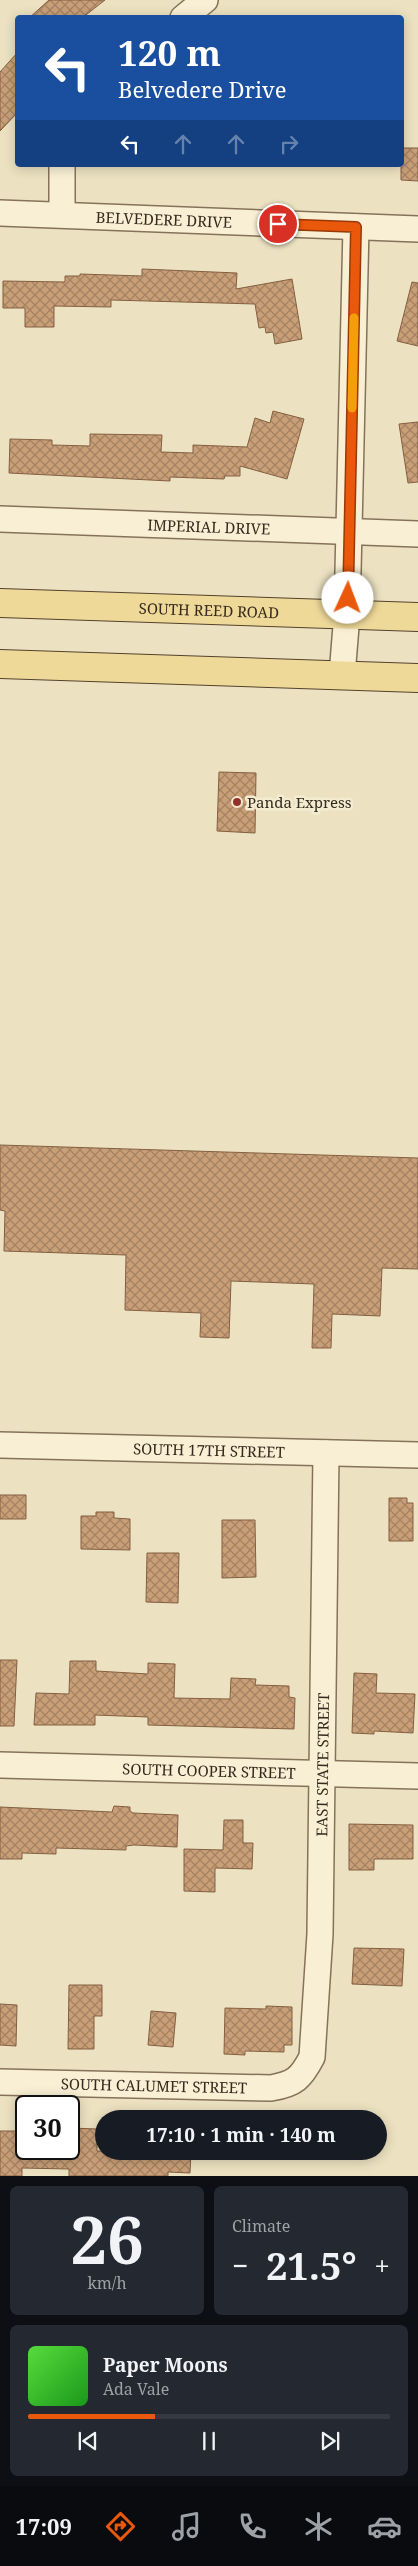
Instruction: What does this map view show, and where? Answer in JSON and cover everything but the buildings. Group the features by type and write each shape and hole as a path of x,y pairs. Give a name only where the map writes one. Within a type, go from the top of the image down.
{"main road":[{"name":"SOUTH REED ROAD","path":"0,602 418,617"},
{"path":"0,664 418,678"}],"street":[{"path":"187,15 205,0"},
{"path":"62,167 62,214"},
{"name":"BELVEDERE DRIVE","path":"0,212 418,229"},
{"path":"342,676 347,614 356,227"},
{"name":"IMPERIAL DRIVE","path":"0,519 418,534"},
{"name":"SOUTH 17TH STREET","path":"0,1445 418,1455"},
{"name":"EAST STATE STREET","path":"303,2074 312,2057 320,1934 326,1453"},
{"name":"SOUTH COOPER STREET","path":"0,1765 418,1776"},
{"name":"SOUTH CALUMET STREET","path":"0,2082 271,2088 289,2085 303,2074"}],"slow traffic":[{"path":"352,408 354,318"}],"place":[{"name":"Panda Express","path":"237,802"}],"route":[{"path":"278,224 356,227 348,598"}]}
